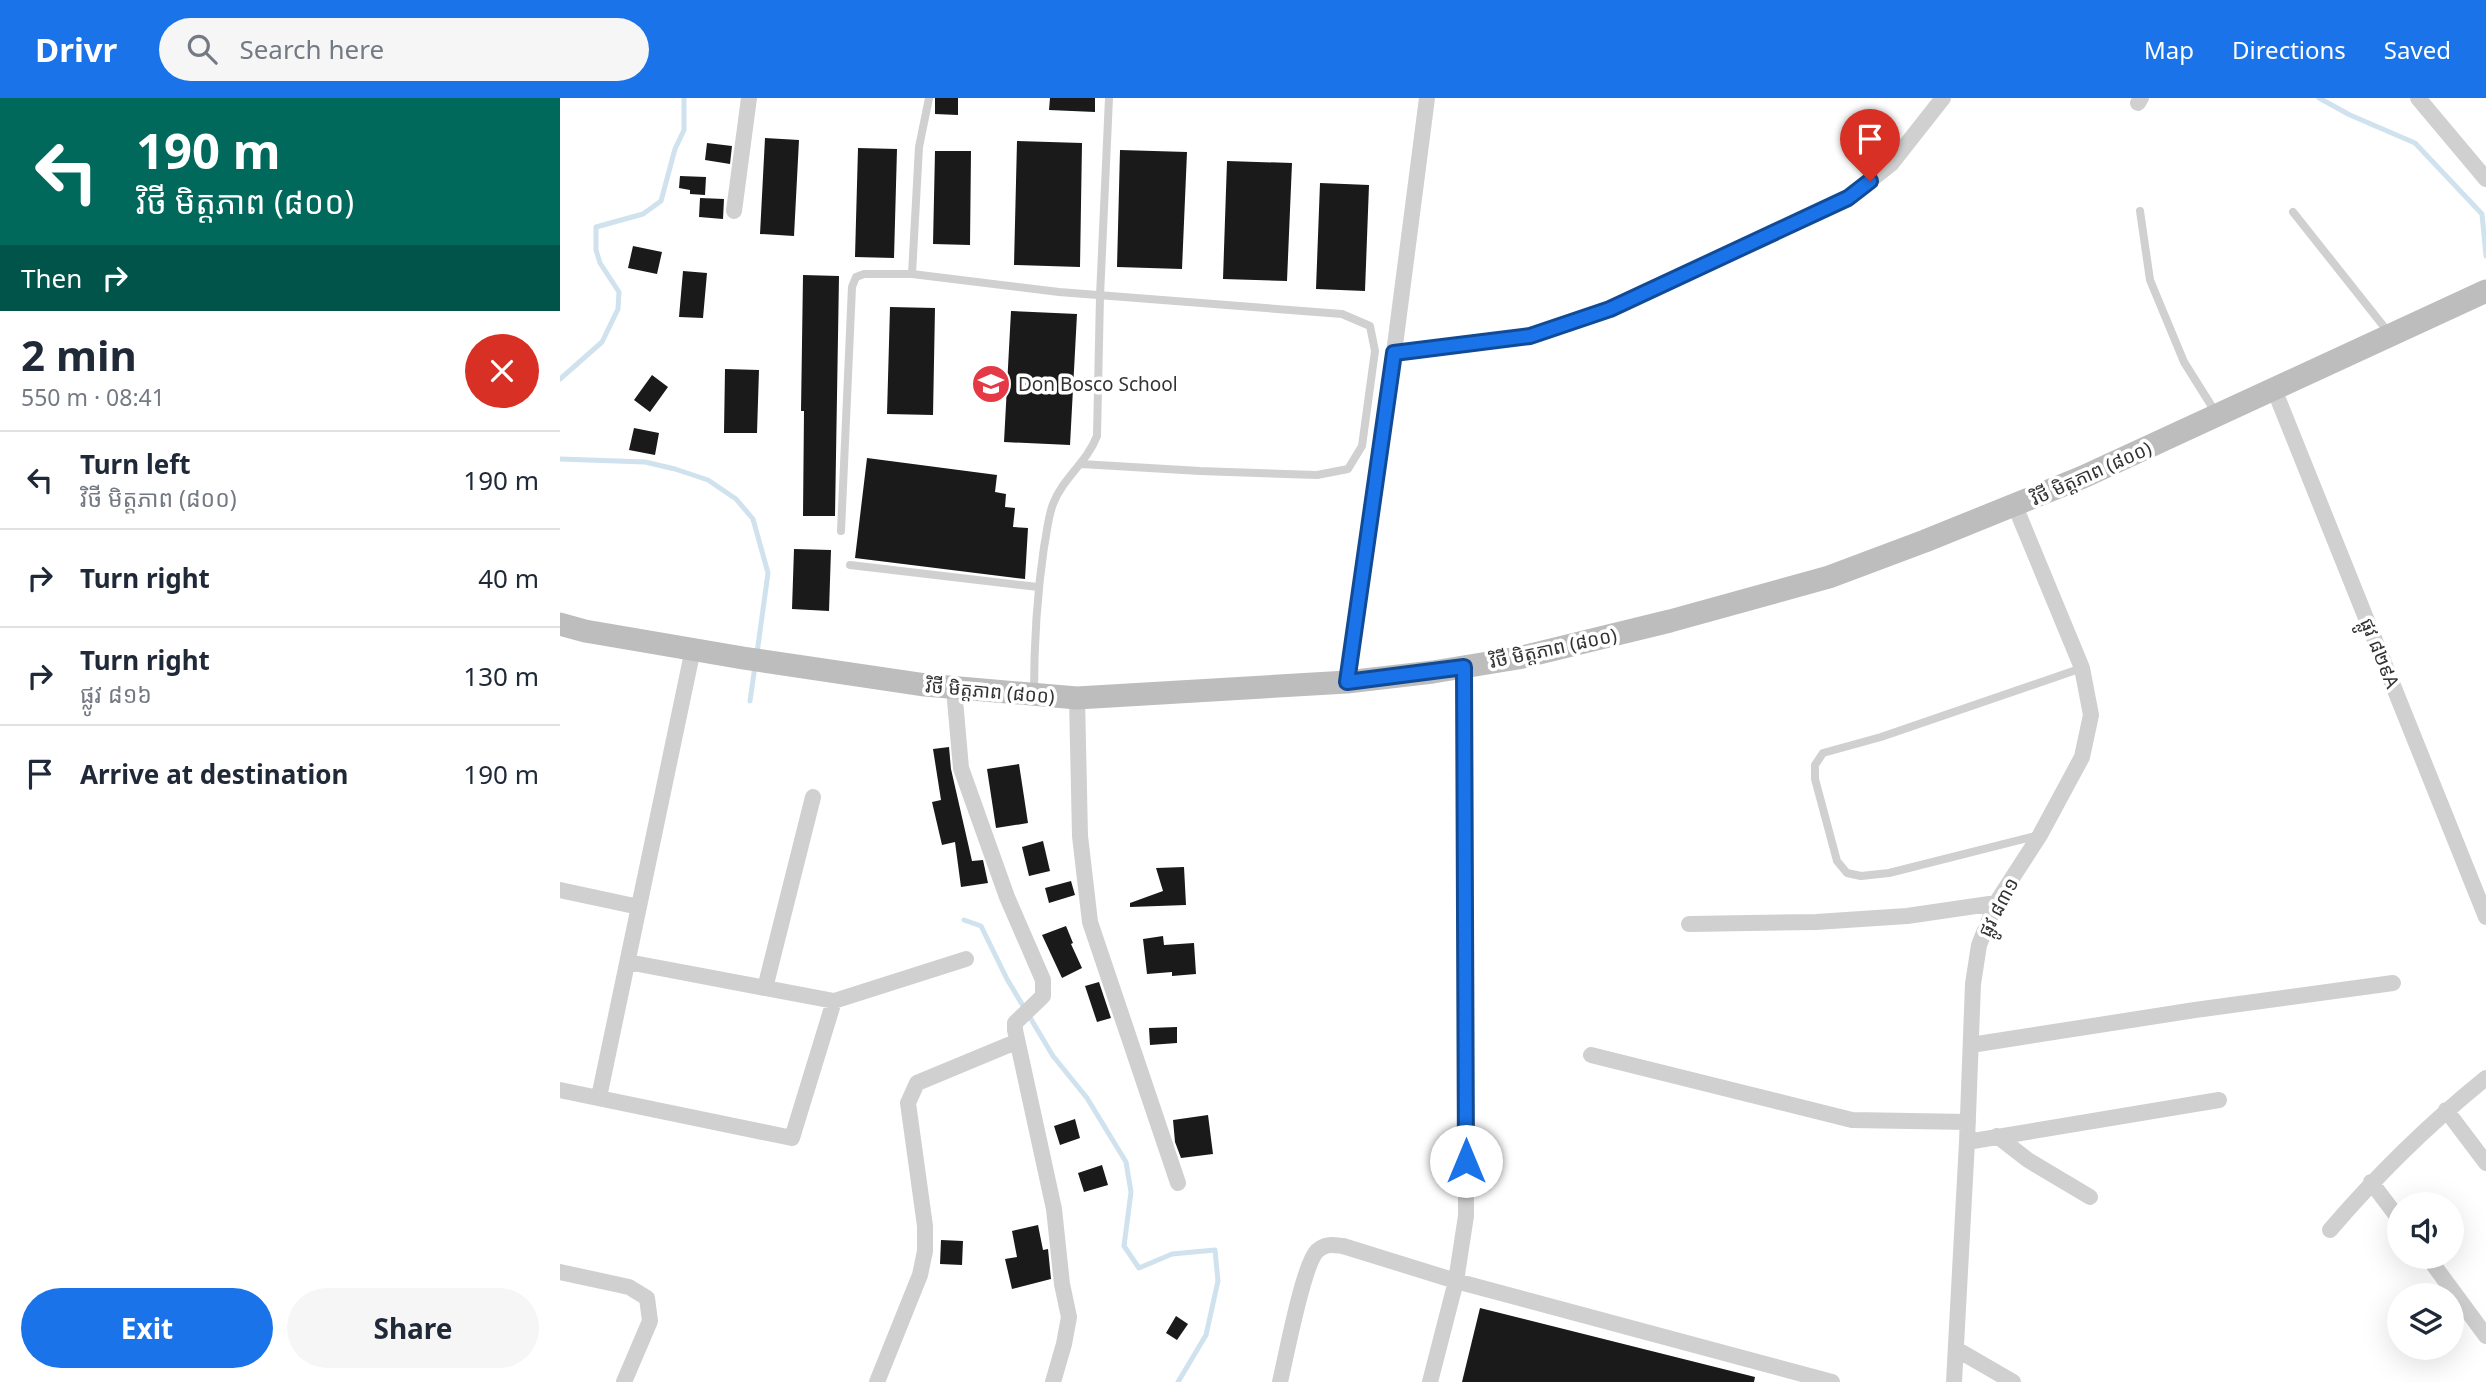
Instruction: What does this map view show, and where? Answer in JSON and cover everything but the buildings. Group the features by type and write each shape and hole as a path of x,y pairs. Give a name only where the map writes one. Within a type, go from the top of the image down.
{"main road":[{"name":"វិថី មិត្តភាព (៨០០)","path":"560,624 585,631 743,658 954,689 1077,698 1347,682 1518,658 1829,577 2015,506 2480,295"}],"street":[{"path":"734,211 749,98"},
{"path":"1347,682 1427,98"},
{"path":"1394,353 1530,336 1610,309 1848,198 1891,164 1943,98"},
{"path":"2418,98 2486,179"},
{"name":"ផ្លូវ ៨២៩A","path":"2274,389 2486,917"},
{"name":"ផ្លូវ ៨៣១","path":"1954,1382 1973,984 1979,944 1996,903 2040,835 2082,757 2091,715 2082,668 2015,506"},
{"path":"599,1097 693,649"},
{"path":"1430,1382 1456,1281 1466,1216 1464,667"},
{"path":"954,689 961,768 1007,897 1043,980 1043,996 1016,1023 1016,1042 1054,1209 1062,1284 1069,1317 1053,1382"},
{"path":"1077,698 1080,836 1090,922 1178,1183"},
{"path":"765,988 813,797"},
{"path":"560,890 639,907"},
{"path":"1689,924 1816,922 1908,916 1996,903"},
{"path":"628,962 834,1001 967,959"},
{"path":"1971,1045 2393,983"},
{"path":"560,1090 792,1138 834,1001"},
{"path":"877,1382 920,1275 925,1251 925,1226 908,1102 917,1083 1016,1042"},
{"path":"1591,1055 1852,1120 1968,1122"},
{"path":"2330,1230 2371,1182 2446,1110 2486,1078"},
{"path":"1967,1142 2219,1100"},
{"path":"2446,1110 2486,1163"},
{"path":"1997,1136 2028,1160 2090,1197"},
{"path":"2371,1182 2387,1203"},
{"path":"1280,1382 1305,1279 1315,1252 1325,1245 1343,1246 1456,1281 1832,1382"},
{"path":"2437,1269 2486,1336"},
{"path":"560,1272 629,1287 647,1298 650,1321 624,1382"},
{"path":"1956,1349 2013,1382"}],"lane":[{"path":"912,274 919,147 929,98"},
{"path":"1034,696 1038,587 1049,514 1065,482 1093,447 1097,436 1109,98"},
{"path":"2140,211 2150,280 2184,362 2218,416"},
{"path":"2293,212 2391,335"},
{"path":"841,531 852,287 856,277 864,274 912,274 1100,296 1342,314 1370,326 1374,351 1362,446 1348,470 1317,475 1081,464"},
{"path":"850,565 1038,587"},
{"path":"2040,835 1889,873 1861,876 1847,873 1837,860 1815,779 1815,765 1823,753 1881,737 2082,668"}],"waterway":[{"path":"560,379 602,342 618,309 619,292 600,263 596,250 596,227 643,214 661,201 675,149 684,130 684,98"},
{"path":"2319,98 2350,115 2415,143 2482,214 2486,256"},
{"path":"560,459 645,462 708,480 736,499 753,519 768,573 757,653"},
{"path":"750,701 755,666"},
{"path":"964,920 981,926 1007,979 1053,1056 1087,1098 1126,1162 1131,1192 1124,1246 1139,1268 1172,1254 1215,1250 1218,1281 1206,1335 1178,1382"}],"place":[{"name":"Don Bosco School","path":"991,384"}],"route":[{"path":"1466,1161 1464,667 1347,682 1394,353 1530,336 1610,309 1848,198 1870,181"}]}
